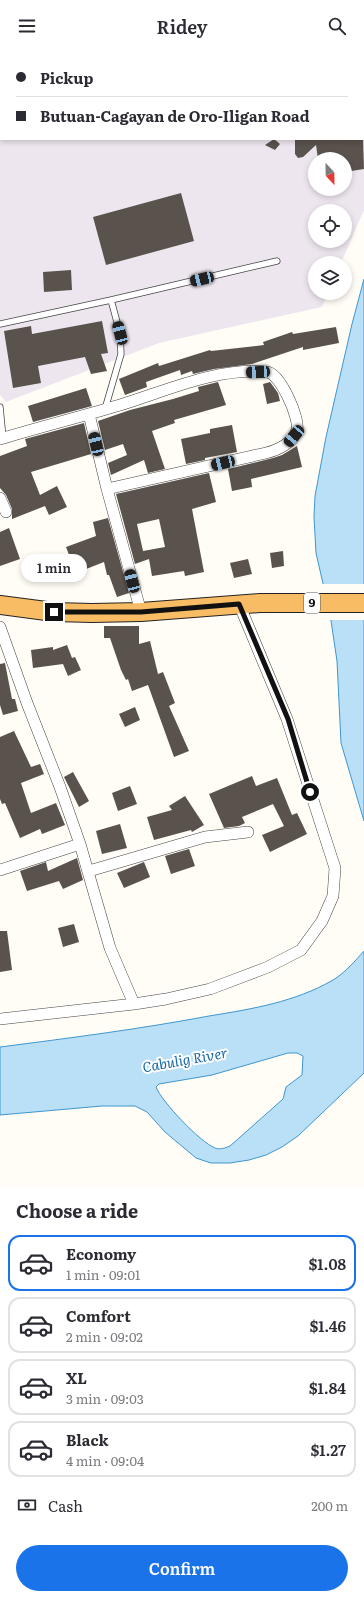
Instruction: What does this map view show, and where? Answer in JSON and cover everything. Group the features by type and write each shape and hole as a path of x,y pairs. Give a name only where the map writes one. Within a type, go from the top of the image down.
{"highway":[{"name":"9","path":"0,605 54,612 141,612 260,603 364,603"}],"street":[{"path":"2,438 105,410 202,379 234,373 266,372 273,373 279,380 297,420 297,430 288,443 276,451 107,490"},
{"path":"89,414 107,490 141,612"},
{"path":"0,498 6,512"},
{"path":"0,1019 134,1004 166,999 210,989 268,967 301,950 322,921 333,896 335,868 288,719 239,604"},
{"path":"0,627 26,704 60,787 80,844 110,948 134,1004"},
{"path":"89,871 205,837 248,832"},
{"path":"0,870 80,844"}],"lane":[{"path":"0,324 111,300 277,261"},
{"path":"105,410 121,354 120,333 111,300"},
{"path":"0,407 2,438"}],"shaded area":[{"path":"0,140 364,140 364,210 352,238 352,204 308,204 308,248 348,248 344,256 308,256 308,300 325,300 322,307 159,343 6,402 0,395"}],"water":[{"path":"364,279 364,821 341,743 337,661 330,614 316,553 314,517 315,496 326,437"},
{"name":"Cabulig River","path":"364,951 364,1073 298,1136 282,1147 266,1155 230,1163 211,1163 196,1158 165,1132 147,1112 135,1106 102,1106 0,1115 0,1047 157,1025 273,1004 319,988 333,980 346,970","holes":["288,1053 297,1053 303,1056 302,1075 286,1087 283,1099 230,1146 222,1148 217,1149 208,1144 191,1130 173,1111 156,1087 159,1084 212,1075"]}],"pier":[{"path":"321,584 364,584 364,620 329,620"}],"building":[{"path":"272,140 275,140 280,144 275,150 265,145"},
{"path":"295,140 363,140 364,169 352,171 352,152 317,152 316,145 303,157 298,158 295,154"},
{"path":"181,193 194,241 106,265 93,217"},
{"path":"71,270 72,290 44,292 43,272"},
{"path":"102,321 108,353 101,354 107,371 91,374 85,357 38,366 41,383 13,388 4,331 31,326 32,334"},
{"path":"336,327 339,343 303,350 303,347 252,364 214,369 193,374 192,371 181,375 180,370 146,382 147,387 125,395 119,379 158,363 159,366 210,350 264,345 263,342 292,332 293,334"},
{"path":"218,382 226,405 174,420 175,423 152,431 165,469 148,473 144,460 111,475 108,463 127,455 123,444 105,450 98,421 130,410 199,391 198,387"},
{"path":"270,382 278,393 280,401 267,404 263,384"},
{"path":"86,388 92,406 33,422 28,406"},
{"path":"84,423 91,454 31,472 40,495 57,486 67,507 49,515 45,506 12,519 12,509 6,495 0,488 0,456 27,446 25,439"},
{"path":"232,425 237,452 205,458 205,460 186,464 181,439 210,433 210,429"},
{"path":"297,446 302,467 251,479 252,487 232,491 228,469 282,455"},
{"path":"209,473 216,502 192,509 204,572 185,576 184,571 152,576 149,559 135,564 116,494","holes":["159,519 165,547 143,551 137,524"]},
{"path":"108,518 129,593 117,597 109,575 107,575 104,562 76,573 66,547 96,536 93,522"},
{"path":"9,528 20,559 0,566 0,532"},
{"path":"283,551 284,566 272,568 270,553"},
{"path":"248,559 252,574 234,578 230,563"},
{"path":"104,626 139,626 139,644 150,641 158,674 163,672 175,703 169,706 189,751 174,757 148,685 132,691 128,679 126,680 121,670 110,638 104,638"},
{"path":"67,645 72,658 75,657 81,670 68,676 63,664 33,668 31,650 53,647 53,650"},
{"path":"5,663 12,699 15,699 18,711 3,715 0,705 0,664"},
{"path":"135,707 140,720 125,727 119,714"},
{"path":"14,731 31,767 40,764 44,774 21,783 31,813 56,803 65,825 42,834 40,829 20,838 5,803 2,804 0,799 0,737"},
{"path":"73,772 89,801 79,807 64,777"},
{"path":"252,776 256,786 277,778 292,815 297,813 307,834 270,852 262,835 284,826 273,804 242,817 245,823 239,826 224,828 209,794"},
{"path":"130,786 137,804 118,811 112,793"},
{"path":"185,796 204,825 192,832 191,830 154,840 147,817 172,810 169,806"},
{"path":"120,824 127,848 102,854 96,831"},
{"path":"189,849 195,866 171,874 165,856"},
{"path":"77,858 83,880 63,889 59,881 27,891 20,871 46,862 48,871"},
{"path":"144,862 150,877 124,888 117,873"},
{"path":"74,924 79,942 63,947 58,928"},
{"path":"0,931 7,931 12,970 0,972"}],"route":[{"path":"54,612 141,612 239,604 288,719 310,792"}]}
